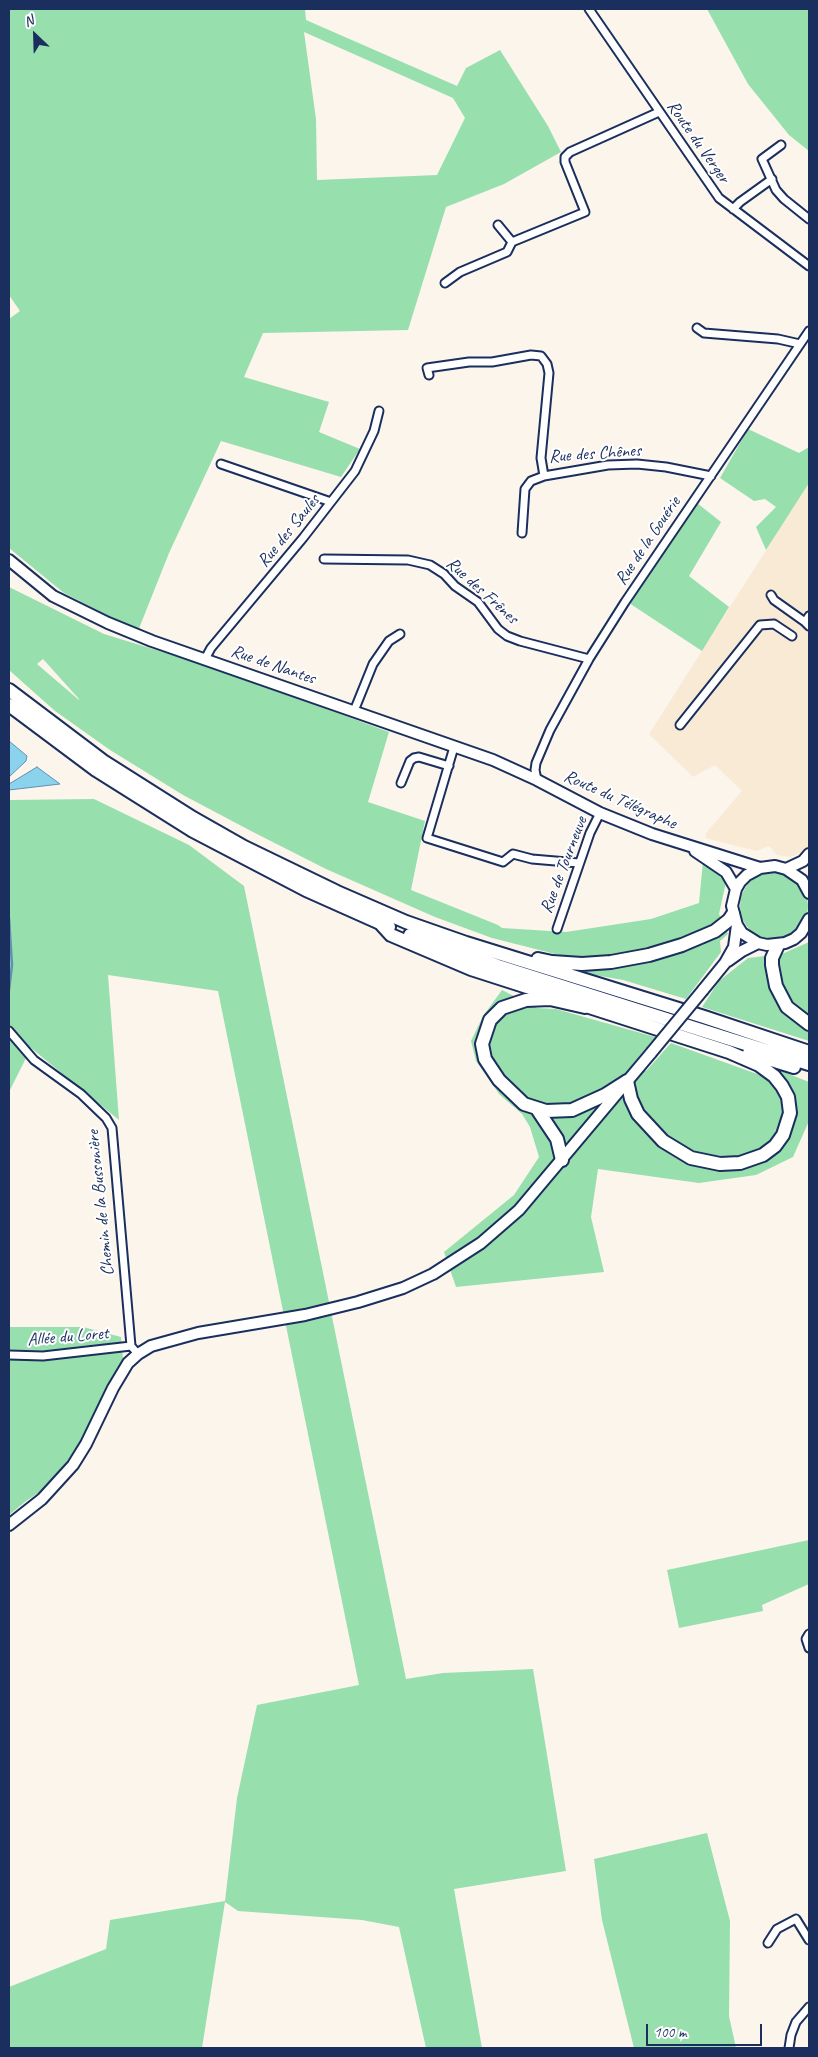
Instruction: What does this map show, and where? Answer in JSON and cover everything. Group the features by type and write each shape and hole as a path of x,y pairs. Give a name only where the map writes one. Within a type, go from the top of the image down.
{"highway":[{"path":"9,690 103,761 218,832 283,867 344,896 466,944 697,1015 809,1052"},
{"path":"9,705 96,770 193,831 293,884 382,924 498,966 809,1064"},
{"path":"466,944 479,941 523,956 552,962 611,962 649,955 704,936 735,920"},
{"path":"382,924 391,935 435,955 471,969 581,1004 585,1007"},
{"path":"778,945 772,958 776,986 787,1006 809,1024"},
{"path":"645,1025 729,1052 759,1065 774,1076 786,1092 790,1107 784,1135 775,1146 753,1160 720,1164 698,1160 676,1150 662,1140 647,1125 634,1108 627,1081 605,1095 572,1110 554,1112 537,1109 524,1104 499,1080 484,1059 482,1051 483,1036 490,1020 502,1008 526,1000 550,999 585,1007 809,1071"},
{"path":"537,1109 557,1139 562,1160"}],"main road":[{"name":"Rue de Nantes","path":"9,560 53,596 79,610 152,641 493,760 538,780"},
{"name":"Route du Télégraphe","path":"538,780 600,813 652,834 760,868 775,866 786,869"},
{"name":"Route du Télégraphe","path":"690,847 726,872 736,890"},
{"path":"786,869 803,861 809,854"},
{"path":"9,1525 42,1499 74,1465 134,1350 198,1333 304,1315 358,1302 416,1282 456,1260 495,1232 519,1210 562,1160 725,963 734,947 735,920 733,897 747,875 760,868"},
{"path":"786,869 795,874 809,888"},
{"path":"735,920 742,933 767,946 778,945 805,933 809,919"},
{"path":"725,963 758,943"}],"street":[{"name":"Route du Verger","path":"589,9 719,198 809,266"},
{"path":"445,283 460,272 507,252 512,242 585,212 565,162 565,157 570,152 659,112"},
{"path":"782,145 762,159 776,190 784,200 809,219"},
{"path":"733,209 772,179"},
{"path":"498,225 512,242"},
{"path":"697,328 704,333 778,339 800,344"},
{"name":"Rue de la Gouérie","path":"538,780 535,770 536,763 550,730 589,659 625,602 809,330"},
{"name":"Rue des Chênes","path":"428,375 427,368 469,362 492,362 531,355 541,356 547,364 548,373 541,458 544,476 608,465 637,464 666,467 711,476"},
{"name":"Rue des Saules","path":"205,659 211,648 303,538 355,471 374,431 379,411"},
{"path":"221,464 331,502"},
{"path":"522,534 525,489 531,481 544,476"},
{"name":"Rue des Frênes","path":"324,559 408,560 430,565 478,602 498,629 507,636 589,659"},
{"path":"771,595 774,600 808,621"},
{"path":"680,725 760,625 774,624 792,636"},
{"path":"354,711 373,664 388,641 400,634"},
{"path":"454,747 427,838 503,862 513,854 532,859 580,863"},
{"path":"401,782 410,761 414,758 419,757 449,766"},
{"name":"Rue de Tourneuve","path":"556,929 590,833 600,813"},
{"name":"Chemin de la Bussonière","path":"9,1031 34,1060 81,1094 106,1118 112,1128 134,1350"},
{"name":"Allée du Loret","path":"9,1355 43,1356 134,1350"},
{"path":"809,1634 806,1639 809,1648"},
{"path":"768,1943 776,1930 796,1919 809,1940"},
{"path":"789,2048 796,2022 809,2007"}],"shaded area":[{"path":"809,483 809,847 790,857 777,855 769,846 756,851 706,838 706,833 742,791 715,765 693,777 649,734"}],"green space":[{"path":"9,9 305,9 306,20 457,86 466,68 500,50 548,126 561,152 504,184 446,207 408,330 263,333 244,377 329,402 319,432 360,449 341,477 221,441 169,553 138,631 64,593 9,548 9,319 20,311 9,295","holes":["304,32 453,98 465,118 437,175 317,180 316,119"]},
{"path":"707,9 809,9 809,151 789,135 748,84"},
{"path":"748,429 799,453 809,447 809,483 766,550 756,527 776,507 765,499 754,501 720,478"},
{"path":"697,503 721,522 689,576 729,607 702,651 629,603"},
{"path":"9,587 104,634 215,668 389,732 368,802 425,821 411,890 502,928 566,932 651,919 699,903 703,861 726,882 719,914 728,934 720,941 721,952 686,999 623,980 578,972 567,957 492,938 435,917 326,869 183,795 110,750 55,711 9,670","holes":["43,659 79,700 37,664"]},
{"path":"94,799 189,845 244,886 406,1679 443,1673 533,1669 566,1871 454,1889 482,2048 426,2048 399,1927 362,1920 238,1911 225,1902 202,2048 9,2048 9,1987 106,1949 110,1920 225,1901 237,1798 257,1705 359,1685 218,991 108,975 119,1120 31,1048 9,1092 9,800"},
{"path":"781,872 793,878 802,887 808,899 806,919 798,930 781,940 767,940 750,930 742,919 740,899 750,882 761,874"},
{"path":"809,942 809,1041 702,1007 719,981 748,958 782,954"},
{"path":"502,990 537,1008 556,1009 655,1037 632,1065 646,1071 671,1043 760,1075 779,1070 809,1082 809,1121 793,1157 756,1175 699,1183 598,1169 591,1217 604,1272 456,1287 444,1252 514,1195 539,1157 530,1127 522,1114 499,1094 476,1061 471,1041 483,1016"},
{"path":"9,1327 83,1327 121,1337 123,1359 95,1420 68,1460 44,1489 9,1515"},
{"path":"809,1540 809,1584 762,1605 763,1611 679,1628 667,1570"},
{"path":"707,1833 730,1921 729,2016 736,2048 634,2048 602,1920 594,1859"}],"water":[{"path":"9,741 27,756 26,761 9,777"},
{"path":"37,767 60,784 9,790 9,784"}],"waterway":[{"path":"9,918 12,965 9,990"}]}
